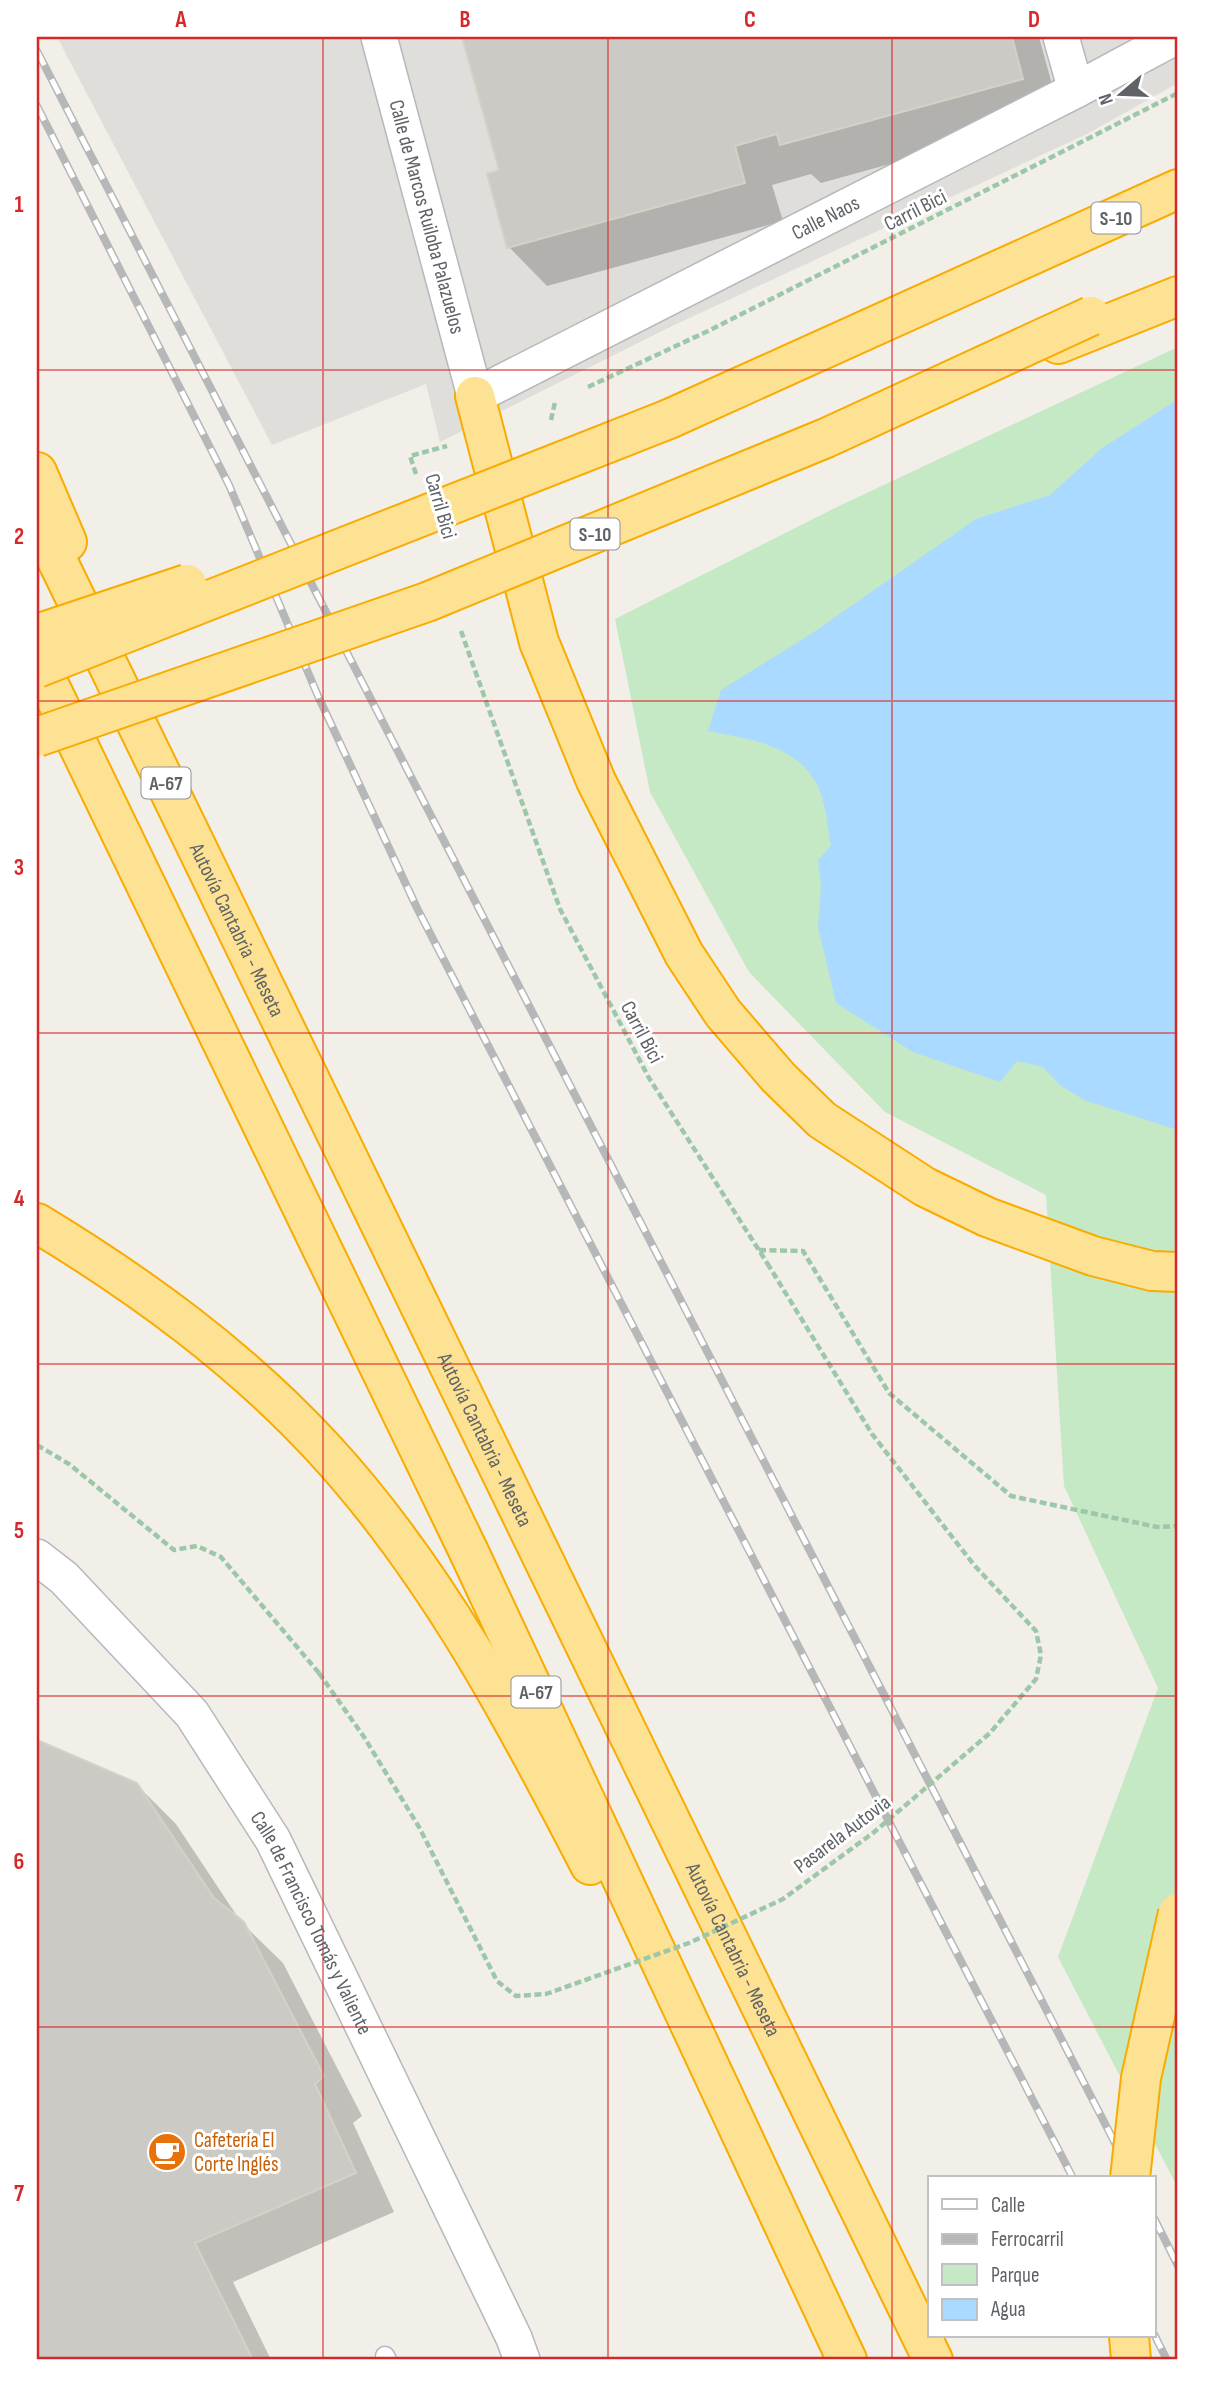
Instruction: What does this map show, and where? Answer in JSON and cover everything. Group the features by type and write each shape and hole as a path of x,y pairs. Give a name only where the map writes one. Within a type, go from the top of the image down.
{"highway":[{"name":"S-10","path":"37,668 669,419 1178,190"},
{"name":"S-10","path":"37,739 427,602 826,438 1094,322 1178,274"},
{"path":"1094,322 1178,296"},
{"path":"475,396 539,642 596,781 684,954 723,1013 778,1077 822,1120 925,1187 987,1217 1093,1256 1152,1271 1178,1272"},
{"path":"37,634 669,419"},
{"path":"37,472 243,941"},
{"name":"Autovía Cantabria - Meseta","path":"37,519 933,2360"},
{"name":"A-67","path":"37,660 474,1563 847,2360"},
{"path":"37,717 215,1029"},
{"path":"37,1223 112,1269 168,1309 261,1388 323,1447 425,1579 471,1649 535,1762 847,2360"},
{"path":"1130,2176 1141,2077 1178,1913"},
{"path":"1129,2338 1131,2360"}],"street":[{"name":"Calle de Marcos Ruiloba Palazuelos","path":"379,37 475,396"},
{"path":"1061,37 1076,90"},
{"name":"Calle Naos","path":"475,396 1175,37"},
{"name":"Calle de Francisco Tomás y Valiente","path":"37,1557 64,1578 192,1714 273,1840 421,2141 518,2349"},
{"path":"518,2349 548,2360"}],"path":[{"name":"Carril Bici","path":"577,392 708,331 1110,130 1178,93"},
{"name":"Carril Bici","path":"418,482 410,456 551,421 553,403 565,398"},
{"name":"Carril Bici","path":"460,627 560,909 649,1079 769,1266"},
{"path":"758,1250 803,1251 889,1394 1011,1496 1157,1527 1178,1526"},
{"name":"Pasarela Autovia","path":"37,1445 69,1464 174,1550 197,1546 221,1557 318,1673 364,1737 419,1827 497,1981 516,1996 546,1994 676,1948 783,1899 873,1833 990,1733 1035,1679 1041,1655 1036,1632 974,1565 872,1434 769,1266"}],"shaded area":[{"path":"57,37 1178,37 1178,83 1087,134 668,328 440,442 426,384 272,445"}],"green space":[{"path":"1178,347 1178,2188 1058,1957 1158,1688 1064,1486 1046,1195 885,1112 749,972 650,792 615,619 839,506"}],"water":[{"path":"1178,399 1178,1130 1084,1100 1060,1085 1043,1067 1017,1061 1000,1082 913,1052 836,1003 818,927 821,885 818,861 831,845 819,788 805,768 781,751 753,740 708,731 721,690 808,636 976,519 1050,495 1101,449"}],"building":[{"path":"462,37 1012,37 1023,79 780,145 777,134 735,146 745,183 507,248 487,174 499,170"},
{"path":"37,1740 137,1783 214,1898 244,1922 324,2076 315,2084 356,2173 195,2243 253,2360 37,2360"}],"railway":[{"path":"37,51 1132,2176"},
{"path":"37,106 229,485 318,696 417,908 1072,2176"},
{"path":"1156,2222 1178,2266"},
{"path":"1156,2338 1167,2360"}],"place":[{"name":"Cafetería El Corte Inglés","path":"167,2152"}]}
